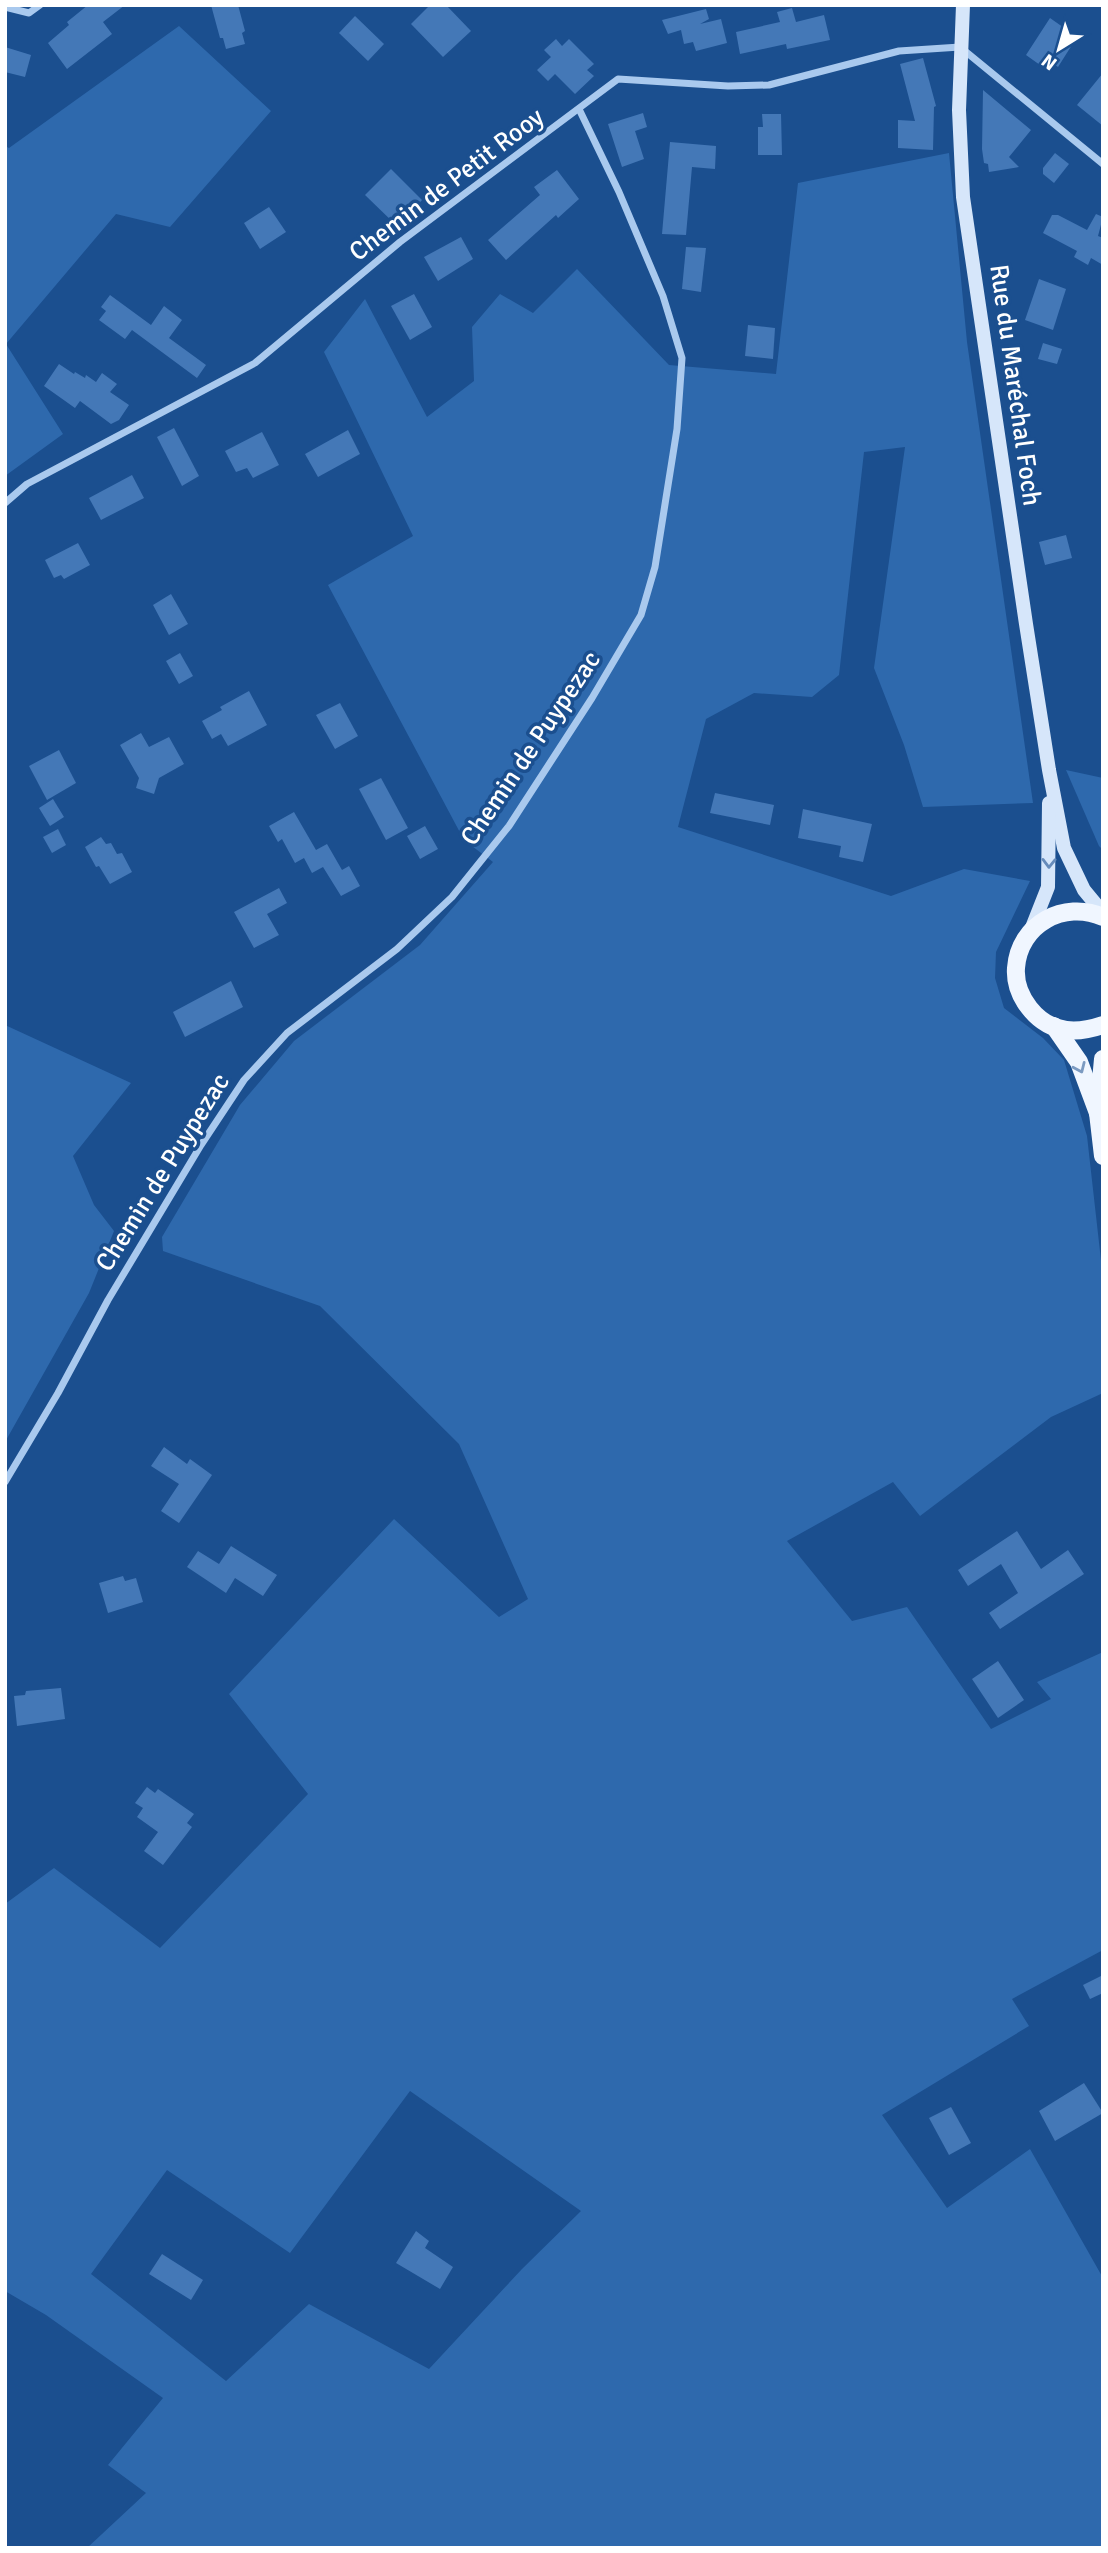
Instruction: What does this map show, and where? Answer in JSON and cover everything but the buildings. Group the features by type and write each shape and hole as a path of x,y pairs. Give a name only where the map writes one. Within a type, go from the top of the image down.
{"main road":[{"name":"Rue du Maréchal Foch","path":"963,5 960,47 963,197 1049,770 1065,848 1084,890 1103,915"},
{"name":"Rue du Maréchal Foch","path":"1031,930 1048,887 1049,770"},
{"path":"1103,915 1076,910 1059,912 1044,919 1031,930 1020,948 1016,969 1019,990 1029,1008 1045,1022 1064,1030 1086,1031 1103,1025"},
{"path":"1054,1026 1079,1062 1098,1113"},
{"path":"1103,1059 1098,1113 1103,1156"}],"street":[{"path":"5,7 29,13 40,5"},
{"path":"960,47 1103,164"},
{"name":"Chemin de Petit Rooy","path":"5,503 27,484 255,363 400,242 618,79 728,86 769,85 899,51 960,47"},
{"name":"Chemin de Puypezac","path":"5,1482 58,1393 114,1289 201,1145 244,1080 286,1033 397,949 452,897 509,826 592,698 641,615 660,539 677,429 682,358 663,296 619,192 579,109"}],"shaded area":[{"path":"179,26 271,111 170,227 116,214 6,344 63,434 5,476 5,146 9,148"},
{"path":"949,153 967,342 1033,803 923,807 904,745 874,668 905,447 864,452 839,675 812,697 754,693 706,719 678,827 891,896 964,869 1030,881 996,952 995,978 1004,1008 1043,1038 1064,1060 1087,1136 1103,1278 1103,1393 1051,1417 920,1516 893,1482 787,1541 852,1621 907,1607 991,1729 1051,1699 1037,1682 1103,1652 1103,1950 1012,1999 1029,2026 882,2115 947,2208 1030,2149 1103,2278 1103,2548 87,2548 146,2493 108,2465 163,2398 46,2315 5,2291 5,1904 54,1868 160,1948 308,1794 229,1694 394,1519 499,1617 528,1599 459,1444 320,1306 163,1251 162,1237 240,1105 294,1041 420,945 493,862 464,840 328,585 413,536 324,352 365,299 427,417 474,381 472,327 500,294 533,313 577,269 669,365 776,374 798,183","holes":["410,2091 581,2211 522,2269 429,2369 309,2304 226,2381 91,2274 167,2170 290,2253"]},
{"path":"1066,770 1103,778 1103,850 1099,846"},
{"path":"5,1025 131,1083 73,1156 94,1205 114,1231 89,1293 5,1442"}]}
